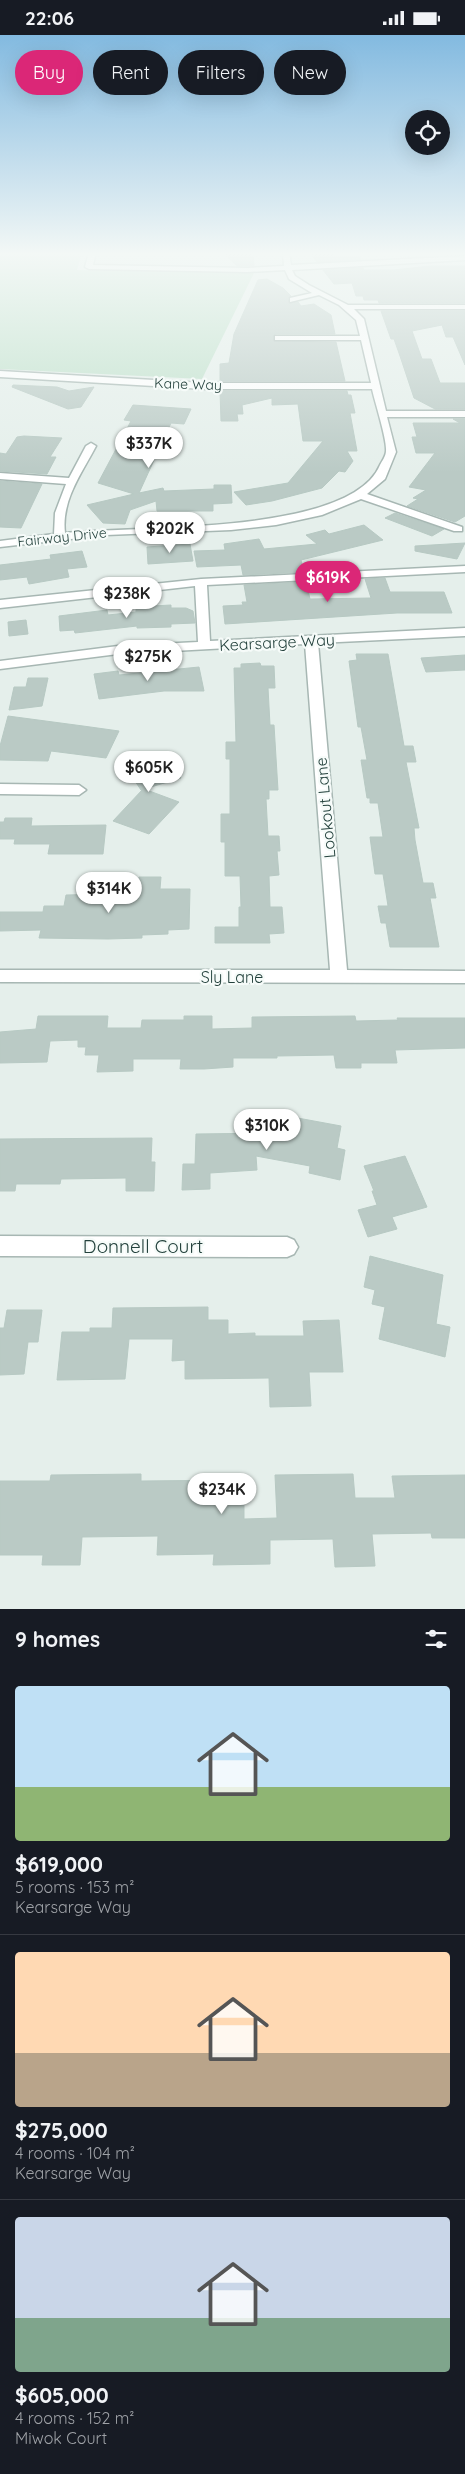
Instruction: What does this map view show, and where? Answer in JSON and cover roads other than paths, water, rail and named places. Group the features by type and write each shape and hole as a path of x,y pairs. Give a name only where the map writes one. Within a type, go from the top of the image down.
{"street":[{"name":"Fairway Drive","path":"0,544 120,531 278,521 329,510 361,495 379,480 390,462 391,452 362,325"},
{"path":"278,338 365,339"},
{"name":"Kane Way","path":"0,374 205,386 376,385"},
{"path":"382,414 465,414"},
{"path":"60,537 58,513 62,500 91,446"},
{"path":"0,476 73,481"},
{"path":"361,495 458,529"},
{"path":"0,604 201,582 465,569"},
{"path":"201,582 204,645"},
{"name":"Kearsarge Way","path":"0,665 118,650 465,632"},
{"name":"Lookout Lane","path":"311,640 339,977"},
{"path":"0,789 79,790"},
{"name":"Sly Lane","path":"0,976 465,977"},
{"name":"Donnell Court","path":"0,1246 286,1247"}]}
